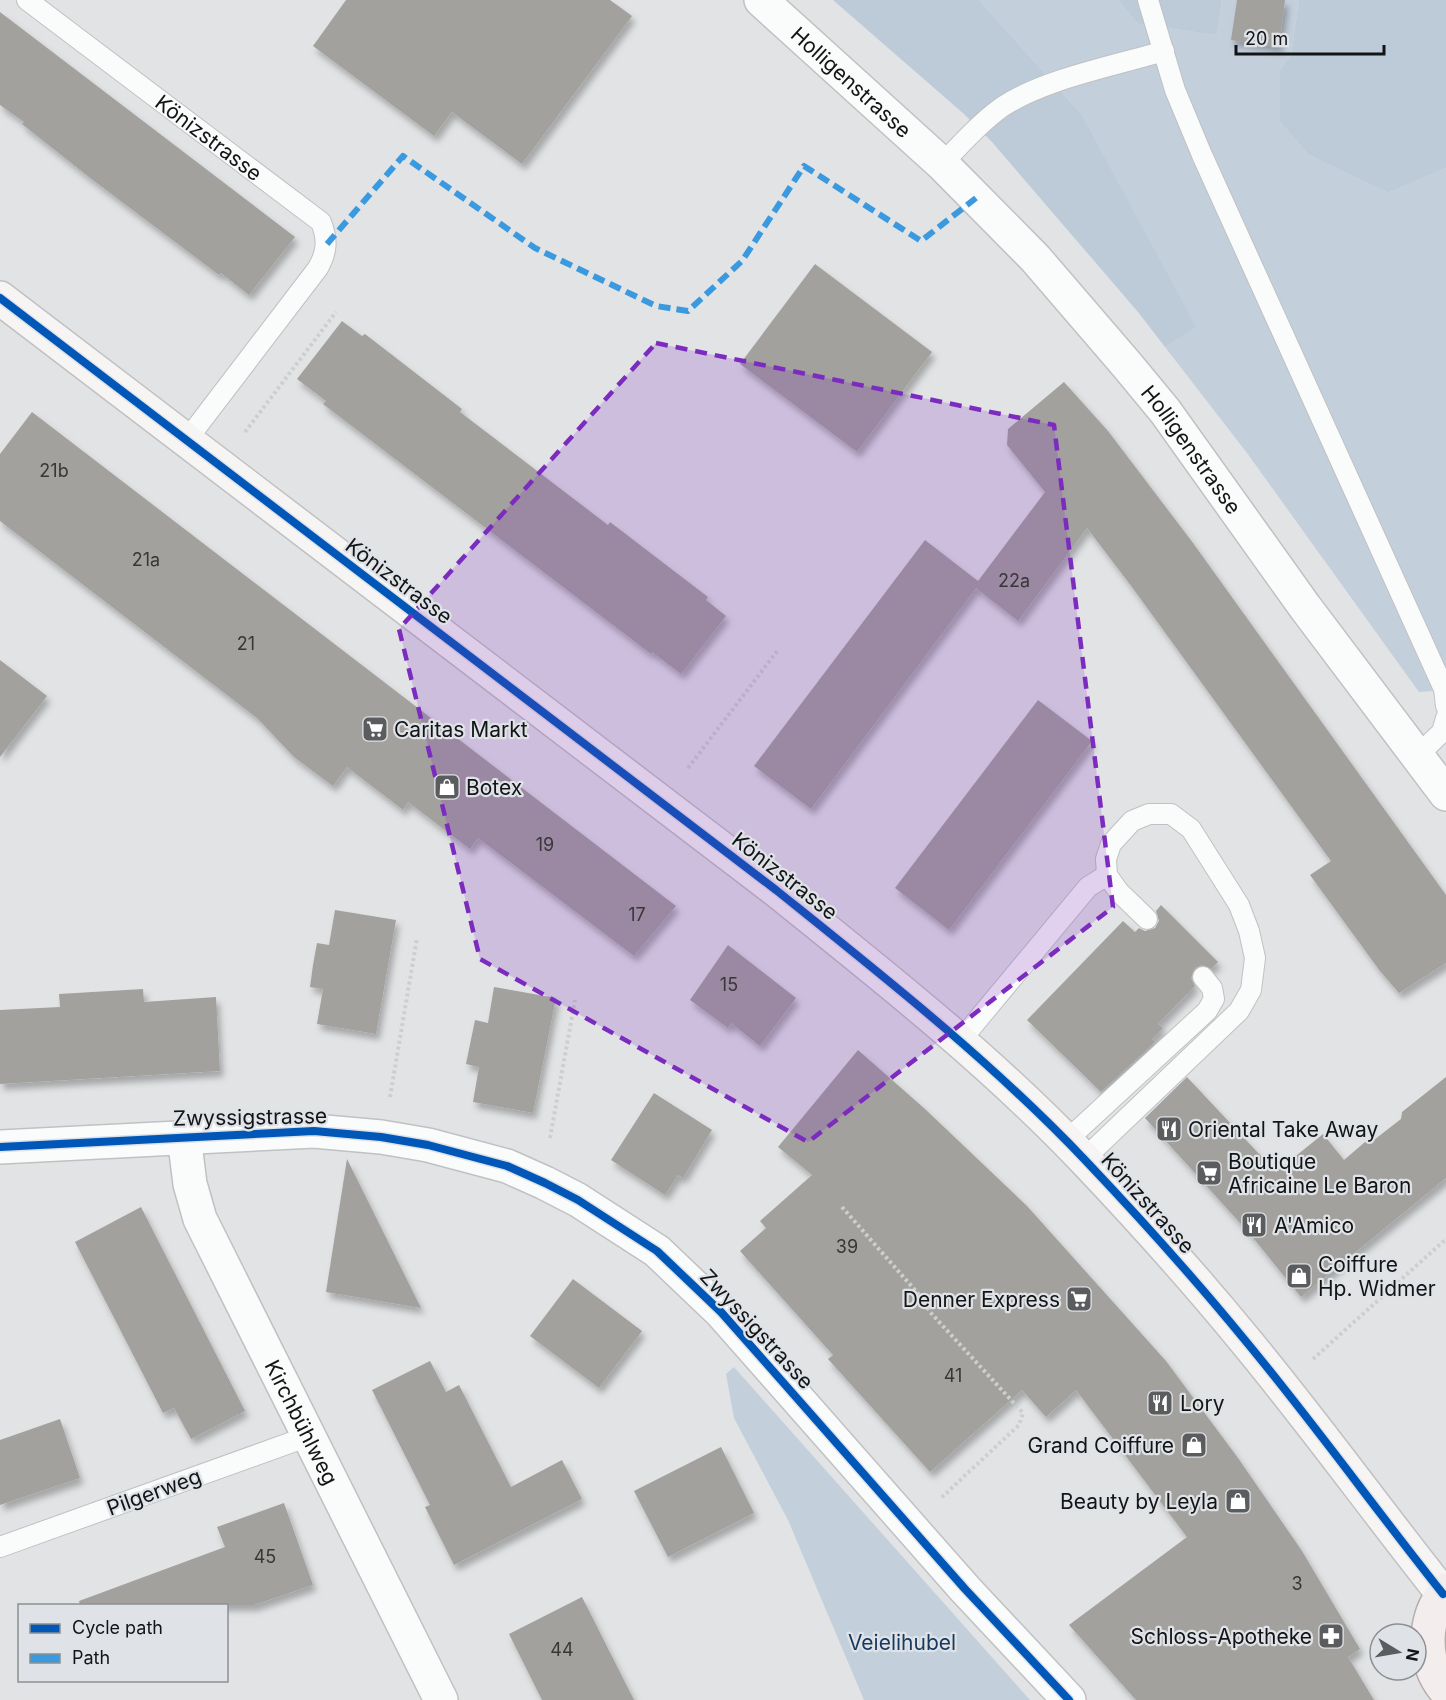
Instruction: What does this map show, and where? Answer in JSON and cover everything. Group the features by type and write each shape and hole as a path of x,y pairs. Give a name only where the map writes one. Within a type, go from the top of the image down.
{"main road":[{"name":"Könizstrasse","path":"0,298 776,890 896,986 991,1068 1075,1150 1166,1248 1281,1385 1444,1592"},
{"path":"1443,1692 1430,1661 1427,1647 1430,1619 1444,1592"}],"street":[{"name":"Holligenstrasse","path":"761,0 942,164 1035,258 1165,411 1305,607 1446,794"},
{"name":"Zwyssigstrasse","path":"0,1147 314,1131 381,1137 438,1147 507,1166 578,1200 657,1251 721,1312 965,1589 1069,1700"},
{"name":"Kirchbühlweg","path":"184,1136 190,1184 200,1219 441,1700"}],"lane":[{"name":"Könizstrasse","path":"27,0 321,222 326,235 327,244 324,257 318,268 186,441"},
{"path":"1148,0 1175,90 1202,155 1433,664 1444,689 1446,706"},
{"path":"942,164 981,124 1024,94 1047,85 1164,51"},
{"path":"1417,756 1442,732 1446,718"},
{"name":"Könizstrasse","path":"1075,1150 1239,1011 1251,990 1255,958 1249,931 1239,905 1191,829 1171,814 1149,814 1132,821 1111,844 1106,859 1107,875"},
{"path":"960,1041 1088,887 1107,875 1119,892 1147,920"},
{"path":"1075,1150 1207,1011 1214,999 1212,988 1203,977"},
{"name":"Pilgerweg","path":"0,1547 309,1437"}],"path":[{"path":"245,433 336,312"},
{"path":"685,772 778,650"},
{"path":"389,1106 417,938"},
{"path":"553,1122 575,1000"},
{"path":"842,1207 921,1297 930,1312 1023,1413 1019,1425 939,1500"},
{"path":"1281,1385 1446,1239"}],"highlighted area":[{"path":"656,343 1054,425 1113,907 808,1142 480,959 399,629"}],"green space":[{"path":"979,0 1118,0 1138,24 1217,35 1222,0 1299,0 1291,55 1280,70 1280,122 1309,155 1388,193 1446,168 1446,690 1419,692 1247,453 1165,347 1195,327 1082,115"},
{"name":"Veielihubel","path":"734,1367 1030,1700 864,1700 788,1520 734,1418 726,1374"}],"shaded area":[{"path":"833,0 979,0 1082,115 1196,327 1165,347 1138,312 992,142 964,114"},
{"path":"1118,0 1222,0 1217,35 1138,24"},
{"path":"1299,0 1446,0 1446,168 1388,193 1309,155 1280,122 1280,70 1291,55"}],"building":[{"path":"346,0 610,0 632,16 522,164 452,112 434,136 313,46"},
{"path":"1237,0 1285,0 1279,47 1231,40"},
{"path":"0,12 295,237 249,295 89,177 22,124 24,122 0,105"},
{"path":"815,264 932,352 857,452 740,364"},
{"path":"342,321 362,336 365,334 462,409 460,412 608,525 610,522 708,597 706,600 726,616 681,674 652,652 651,654 323,404 326,401 297,379"},
{"path":"1064,382 1108,431 1193,543 1446,895 1446,963 1399,993 1380,971 1310,875 1331,861 1087,528 1018,621 976,588 811,809 754,766 925,540 978,581 1045,492 1007,445 1008,429"},
{"path":"32,412 676,906 634,956 478,838 470,849 408,802 403,810 347,767 333,786 294,757 257,718 0,521 0,454"},
{"path":"0,660 47,696 0,757"},
{"path":"1038,700 1092,741 949,930 895,888"},
{"path":"1161,905 1218,962 1211,969 1202,965 1195,968 1191,978 1195,986 1158,1024 1163,1028 1152,1039 1155,1042 1101,1092 1027,1020 1123,921 1135,932 1139,928 1145,931 1155,928 1159,921 1156,911"},
{"path":"335,910 396,920 376,1034 317,1024 323,989 310,987 313,965 317,943 329,945"},
{"path":"728,945 796,998 760,1046 731,1023 728,1028 690,1000"},
{"path":"494,987 556,998 533,1113 473,1102 479,1067 466,1064 475,1020 488,1023"},
{"path":"143,989 144,1002 216,997 220,1071 0,1084 0,1010 60,1007 59,994"},
{"path":"858,1050 925,1109 1027,1206 1166,1361 1238,1458 1302,1551 1360,1649 1348,1657 1374,1700 1136,1700 1069,1625 1187,1537 1076,1390 1046,1417 1022,1390 930,1472 828,1359 833,1355 740,1251 766,1228 760,1221 812,1175 778,1147"},
{"path":"1187,1077 1276,1172 1323,1134 1344,1160 1365,1142 1370,1143 1401,1119 1402,1112 1446,1077 1446,1178 1301,1297 1250,1234 1145,1118"},
{"path":"654,1093 712,1130 683,1178 678,1175 665,1195 611,1160"},
{"path":"347,1159 421,1308 326,1292"},
{"path":"141,1207 245,1411 191,1439 174,1408 163,1413 75,1242"},
{"path":"573,1279 642,1331 599,1388 530,1336"},
{"path":"430,1361 446,1392 459,1385 511,1487 562,1460 582,1499 454,1565 425,1507 430,1505 372,1390"},
{"path":"60,1419 80,1478 0,1505 0,1440"},
{"path":"721,1447 754,1513 668,1557 634,1491"},
{"path":"284,1503 313,1585 254,1605 80,1604 79,1601 225,1547 217,1527"},
{"path":"582,1597 634,1700 542,1700 509,1634"}],"marked path":[{"path":"327,244 403,156 535,248 656,306 688,311 742,261 804,166 921,241 976,198"}],"cycle path":[{"path":"0,298 776,890 896,987 1012,1088 1085,1160 1225,1316 1270,1370 1443,1594"},
{"path":"0,1147 314,1131 381,1137 428,1145 507,1166 578,1200 657,1251 721,1312 965,1589 1069,1700"}],"place":[{"name":"Caritas Markt","path":"375,729"},
{"name":"Botex","path":"447,787"},
{"name":"Oriental Take Away","path":"1169,1129"},
{"name":"Boutique Africaine Le Baron","path":"1209,1173"},
{"name":"A'Amico","path":"1254,1225"},
{"name":"Coiffure Hp. Widmer","path":"1299,1276"},
{"name":"Denner Express","path":"1079,1299"},
{"name":"Lory","path":"1160,1403"},
{"name":"Grand Coiffure","path":"1194,1445"},
{"name":"Beauty by Leyla","path":"1238,1501"},
{"name":"Schloss-Apotheke","path":"1331,1636"}]}
